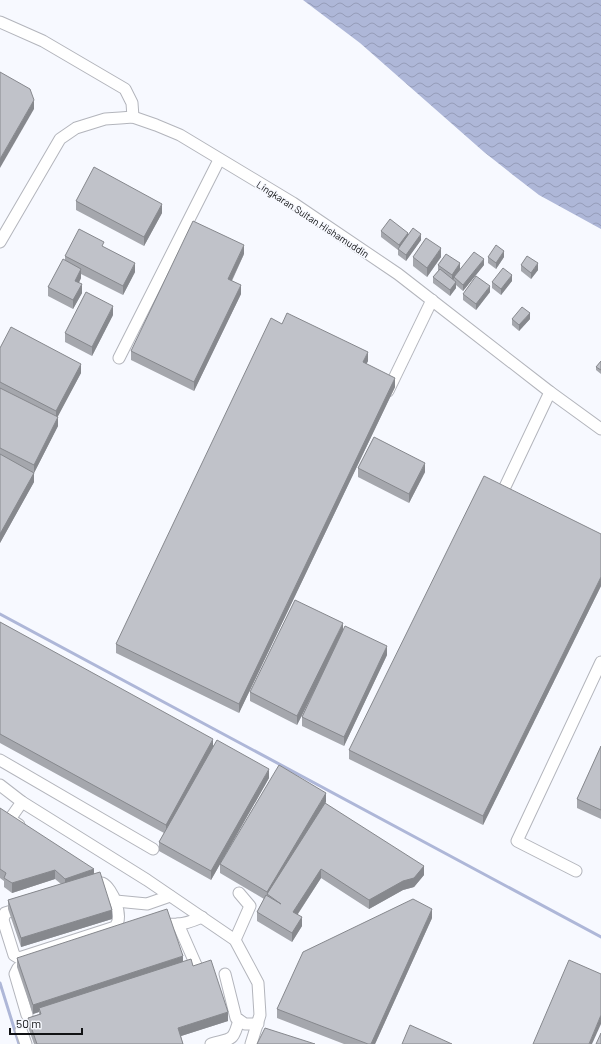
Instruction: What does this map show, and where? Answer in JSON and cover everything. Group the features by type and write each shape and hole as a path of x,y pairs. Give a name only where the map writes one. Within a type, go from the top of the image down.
{"street":[{"path":"0,22 43,42 124,88 132,103 133,117"},
{"name":"Lingkaran Sultan Hishamuddin","path":"0,242 60,139 76,128 105,119 133,117 156,124 180,135 219,160 293,203 398,274 550,392 601,429"},
{"path":"119,358 219,160"},
{"path":"384,398 432,300"},
{"path":"504,489 550,392"},
{"path":"576,871 517,841 601,662"},
{"path":"0,760 154,848"},
{"path":"0,785 22,802 170,896 235,940 258,983 260,1015 251,1044"},
{"path":"22,802 5,819 26,830"},
{"path":"102,883 107,885 116,901 118,921 115,927 19,958 14,955 3,920 5,913 102,883"},
{"path":"235,940 250,906 239,893"},
{"path":"116,901 147,904 170,896"},
{"path":"150,928 164,923 186,923 202,917"},
{"path":"178,924 196,965"},
{"path":"27,1015 15,974 18,968 92,946"},
{"path":"225,974 236,1018 245,1024 258,1024"},
{"path":"211,1044 232,1038 236,1034 239,1020"},
{"path":"21,1030 26,1044"}],"water":[{"path":"303,0 601,0 601,229 539,195 484,152 360,43"}],"building":[{"path":"0,72 30,89 34,100 0,159"},
{"path":"94,167 162,204 144,237 76,201"},
{"path":"390,219 408,233 399,245 381,231"},
{"path":"193,221 244,245 228,279 241,285 194,382 131,351"},
{"path":"413,228 421,234 406,255 398,249"},
{"path":"79,229 104,242 102,246 135,263 123,286 65,256"},
{"path":"426,238 441,248 427,268 413,257"},
{"path":"496,245 504,251 496,263 488,257"},
{"path":"474,252 484,259 463,285 454,277"},
{"path":"446,254 460,263 452,275 438,265"},
{"path":"527,256 538,263 531,273 521,265"},
{"path":"63,259 81,269 75,281 82,284 73,300 48,287"},
{"path":"503,268 512,275 501,289 492,282"},
{"path":"440,269 456,282 450,290 433,277"},
{"path":"476,276 490,286 476,304 463,294"},
{"path":"86,292 113,306 92,347 65,333"},
{"path":"522,307 530,313 519,325 512,319"},
{"path":"287,313 368,352 363,362 395,378 239,704 116,644 271,318 282,324"},
{"path":"11,327 81,364 56,411 0,382 0,348"},
{"path":"601,361 601,370 596,367"},
{"path":"0,388 58,417 34,465 0,448"},
{"path":"374,437 425,463 409,494 358,468"},
{"path":"0,454 34,473 0,534"},
{"path":"484,476 601,534 601,577 483,816 349,750"},
{"path":"295,600 343,623 297,716 250,692"},
{"path":"0,622 213,739 166,825 0,734"},
{"path":"345,626 387,646 344,737 302,717"},
{"path":"217,740 269,769 211,871 159,842"},
{"path":"601,746 601,810 577,799"},
{"path":"279,765 326,793 267,892 220,864"},
{"path":"325,803 424,866 414,878 403,881 369,900 321,869 293,912 302,917 292,933 257,912 266,895 281,904 267,894"},
{"path":"0,808 94,869 65,879 55,870 12,883 4,878 6,873 0,869"},
{"path":"100,872 112,910 21,938 8,900"},
{"path":"413,899 432,909 371,1044 277,1009 303,952"},
{"path":"167,909 183,956 33,1005 17,958"},
{"path":"191,959 193,966 211,960 228,1012 178,1028 183,1044 37,1044 28,1018 41,1014 39,1008"},
{"path":"569,960 601,974 601,1015 589,1044 533,1044"},
{"path":"410,1025 452,1044 402,1044"},
{"path":"265,1028 315,1044 257,1044"},
{"path":"601,1033 601,1044 596,1044"}],"waterway":[{"path":"0,614 601,937"},
{"path":"0,983 19,1044"}]}
